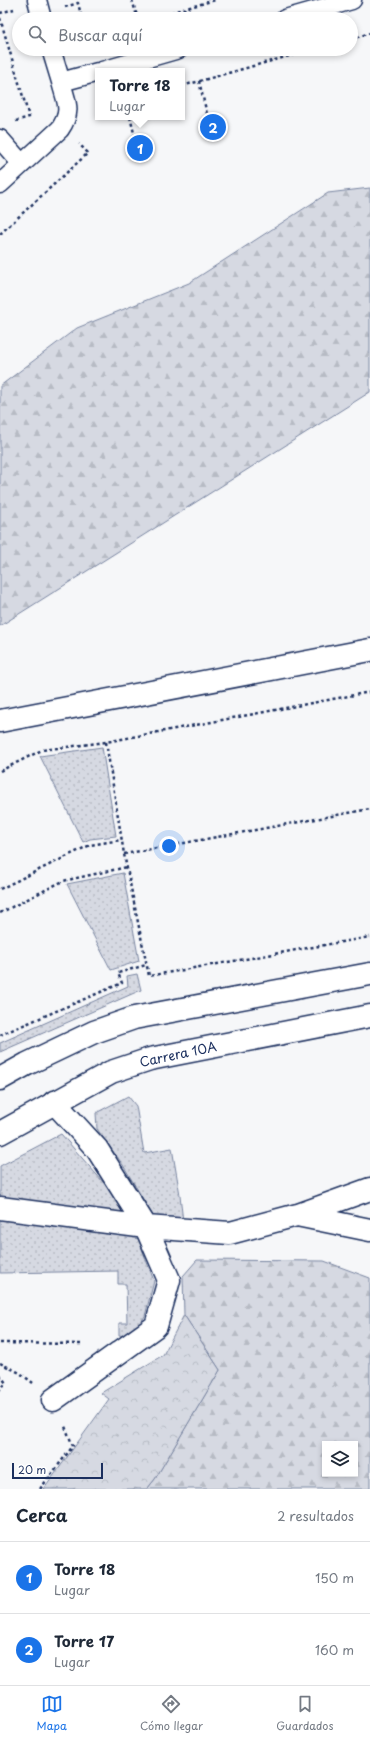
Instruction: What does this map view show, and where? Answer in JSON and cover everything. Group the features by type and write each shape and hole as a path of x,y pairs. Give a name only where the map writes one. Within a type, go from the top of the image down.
{"street":[{"path":"0,721 370,650"},
{"path":"0,1079 26,1064 94,1032 134,1018 370,974"},
{"name":"Carrera 10A","path":"0,1133 111,1072 150,1059 370,1016"},
{"path":"54,1102 97,1149 146,1227 169,1280 156,1326 54,1400"},
{"path":"0,1208 146,1227 230,1233 297,1215 370,1189"},
{"path":"297,1215 370,1230"}],"lane":[{"path":"37,0 40,12"},
{"path":"310,12 352,0"},
{"path":"0,184 60,129 67,119 68,111 53,56"},
{"path":"112,68 154,56"},
{"path":"61,82 95,73"},
{"path":"0,139 22,164"}],"path":[{"path":"132,0 136,12"},
{"path":"172,12 215,0"},
{"path":"0,18 29,117 12,122"},
{"path":"358,37 370,33"},
{"path":"185,85 289,56"},
{"path":"199,81 207,114"},
{"path":"131,120 135,138"},
{"path":"0,234 88,153 78,142"},
{"path":"0,771 42,750 106,742 370,692"},
{"path":"106,742 121,840 149,976 370,937"},
{"path":"124,854 370,809"},
{"path":"0,889 90,845 121,840"},
{"path":"0,913 63,881 127,867"},
{"path":"0,1035 122,983 118,973 146,965"},
{"path":"0,1343 92,1344"},
{"path":"0,1363 20,1373 54,1400 73,1446 40,1489"},
{"path":"0,1375 6,1383 0,1390"}],"green space":[{"path":"370,188 370,392 0,626 0,386 77,328 189,283 328,193"},
{"path":"102,747 116,836 90,839 83,842 40,756"},
{"path":"123,873 139,961 111,970 67,884"},
{"path":"137,974 141,990 0,1052 0,1043 128,986 127,976"},
{"path":"128,1096 136,1106 144,1153 172,1148 183,1222 153,1216 123,1165 97,1129 96,1113"},
{"path":"61,1134 110,1190 139,1241 154,1281 145,1316 131,1337 119,1335 119,1323 127,1323 126,1284 118,1284 118,1271 0,1273 0,1166"},
{"path":"197,1260 324,1261 370,1278 370,1489 147,1489 155,1479 220,1370 184,1315 183,1276"},
{"path":"184,1315 220,1370 155,1479 147,1489 44,1489 109,1399 101,1393 163,1355"}],"place":[{"name":"Torre 17","path":"213,127"},
{"name":"Torre 18","path":"140,148"}]}
